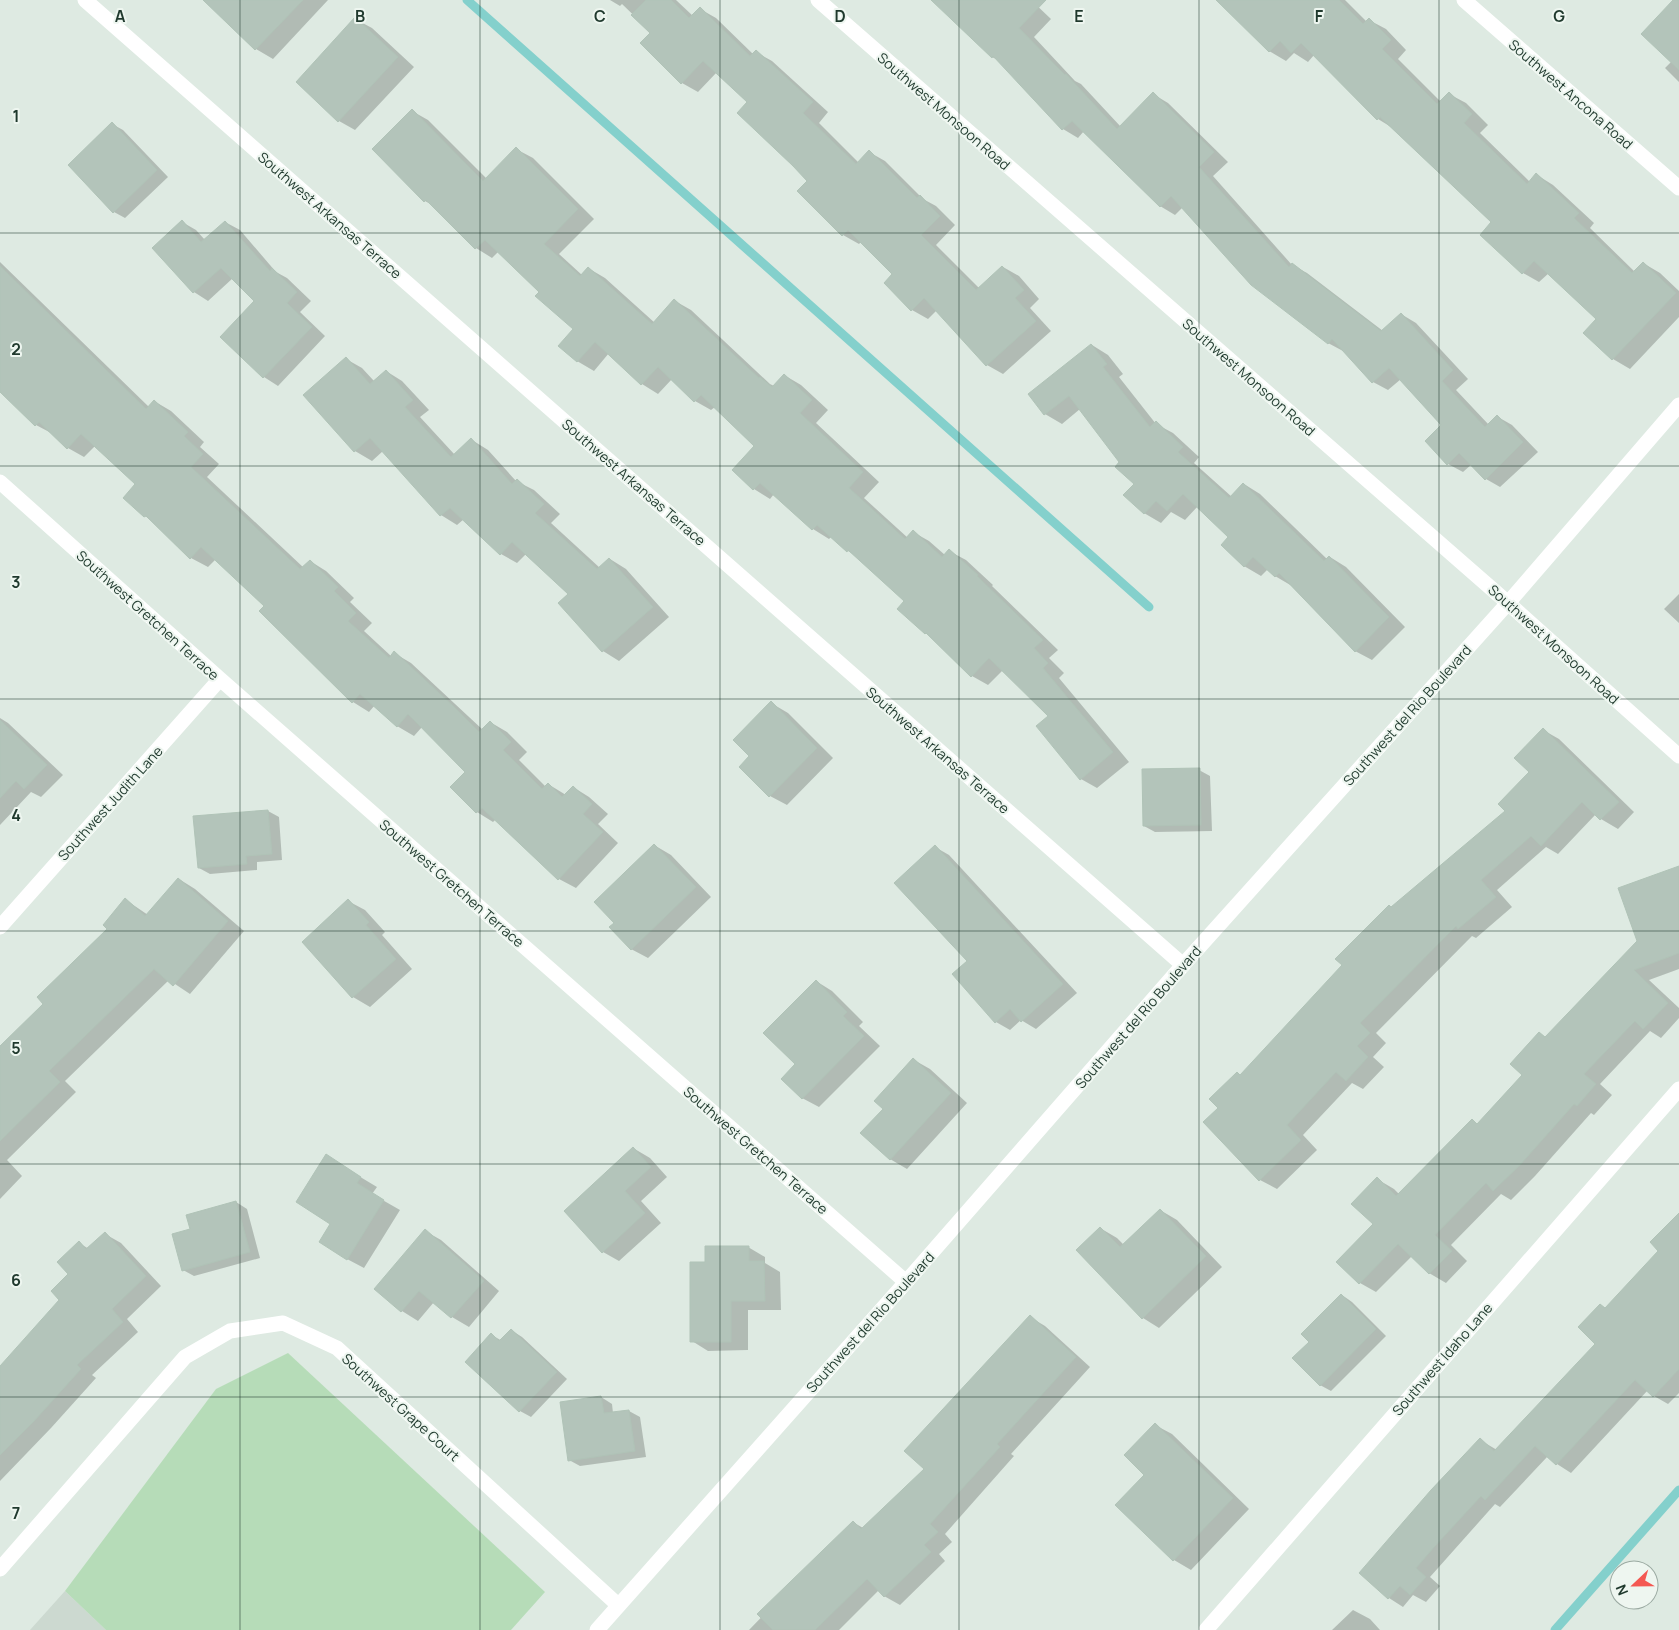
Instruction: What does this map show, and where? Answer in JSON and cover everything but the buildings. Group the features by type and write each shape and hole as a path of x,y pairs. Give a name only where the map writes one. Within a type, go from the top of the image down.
{"street":[{"name":"Southwest Arkansas Terrace","path":"85,0 1183,965"},
{"name":"Southwest Monsoon Road","path":"818,0 1508,603 1679,756"},
{"name":"Southwest Ancona Road","path":"1464,0 1679,188"},
{"name":"Southwest del Rio Boulevard","path":"597,1630 906,1282 1183,965 1508,603 1679,405"},
{"name":"Southwest Gretchen Terrace","path":"0,482 220,679 906,1282"},
{"name":"Southwest Judith Lane","path":"0,927 220,679"},
{"name":"Southwest Idaho Lane","path":"1206,1630 1679,1088"},
{"name":"Southwest Grape Court","path":"0,1569 185,1357 230,1331 283,1323 337,1348 618,1605"}],"shaded area":[{"path":"65,1591 106,1630 30,1630"}],"green space":[{"path":"288,1353 545,1592 511,1630 106,1630 65,1591 216,1389"}],"waterway":[{"path":"467,0 1149,607"},
{"path":"1555,1630 1679,1490"}]}
